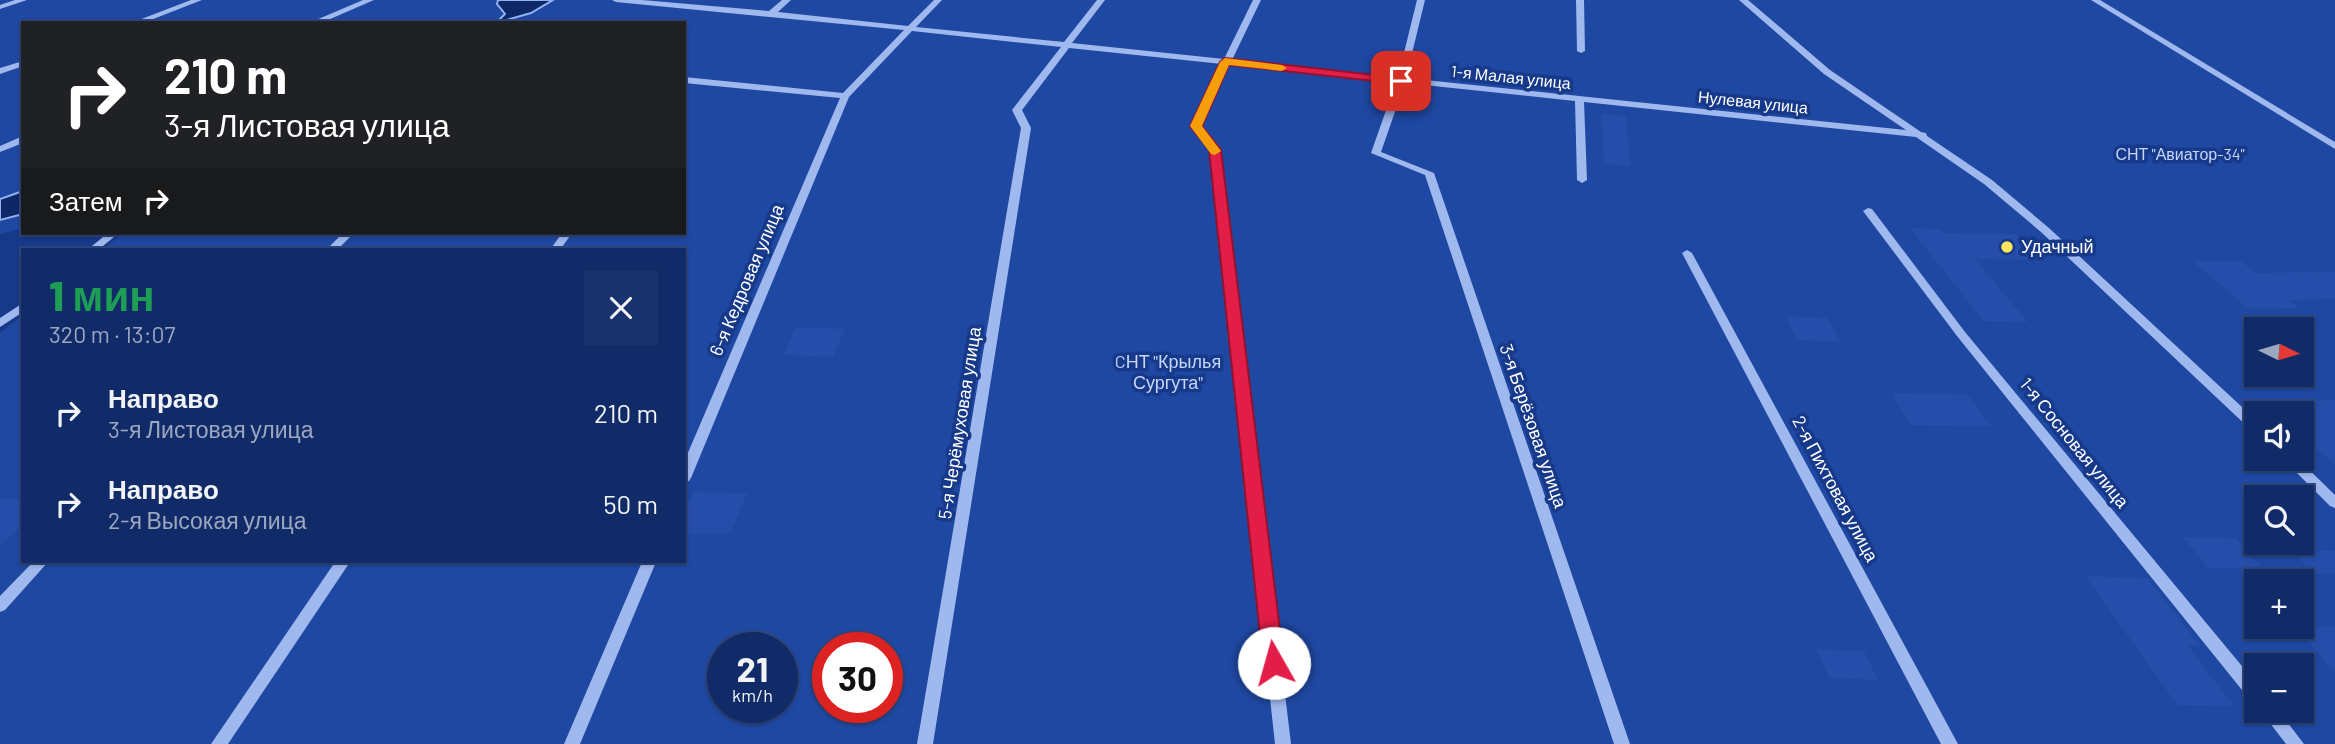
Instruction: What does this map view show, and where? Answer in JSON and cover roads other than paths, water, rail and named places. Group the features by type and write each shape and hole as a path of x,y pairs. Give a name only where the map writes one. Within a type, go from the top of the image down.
{"street":[{"path":"0,8 23,0"},
{"path":"140,21 198,0"},
{"path":"318,21 369,0"},
{"path":"616,0 909,28 1401,81 1421,0"},
{"path":"771,14 787,0"},
{"path":"686,80 845,96 938,0"},
{"path":"1067,46 1101,0"},
{"path":"1257,0 1196,126 1215,150 1283,744"},
{"path":"1580,0 1581,51"},
{"path":"1743,0 1827,72 1923,135 1988,182 2045,230 2244,417"},
{"path":"2095,0 2335,146"},
{"name":"5-я Черёмуховая улица","path":"925,744 1026,128 1017,110 1067,46"},
{"path":"0,71 21,64"},
{"name":"1-я Малая улица","path":"1401,81 1579,100 1582,180"},
{"name":"3-я Берёзовая улица","path":"1401,81 1376,153 1429,173 1622,744"},
{"name":"6-я Кедровая улица","path":"686,473 845,96"},
{"name":"Нулевая улица","path":"1579,100 1923,135"},
{"path":"0,149 21,140"},
{"name":"1-я Сосновая улица","path":"1868,211 1961,334 2244,680"},
{"path":"95,248 111,235"},
{"path":"333,248 347,235"},
{"name":"2-я Пихтовая улица","path":"1687,253 1950,744"},
{"path":"0,324 21,308"},
{"path":"2302,471 2335,503"},
{"path":"0,606 40,563"},
{"path":"219,744 342,563"},
{"path":"572,744 649,563"},
{"path":"2279,723 2296,744"}],"place":[{"name":"Удачный","path":"2007,247"}],"park label":[{"name":"СНТ \"Авиатор-34\"","path":"2180,154"},
{"name":"CНТ \"Крылья Сургута\"","path":"1168,372"}]}
